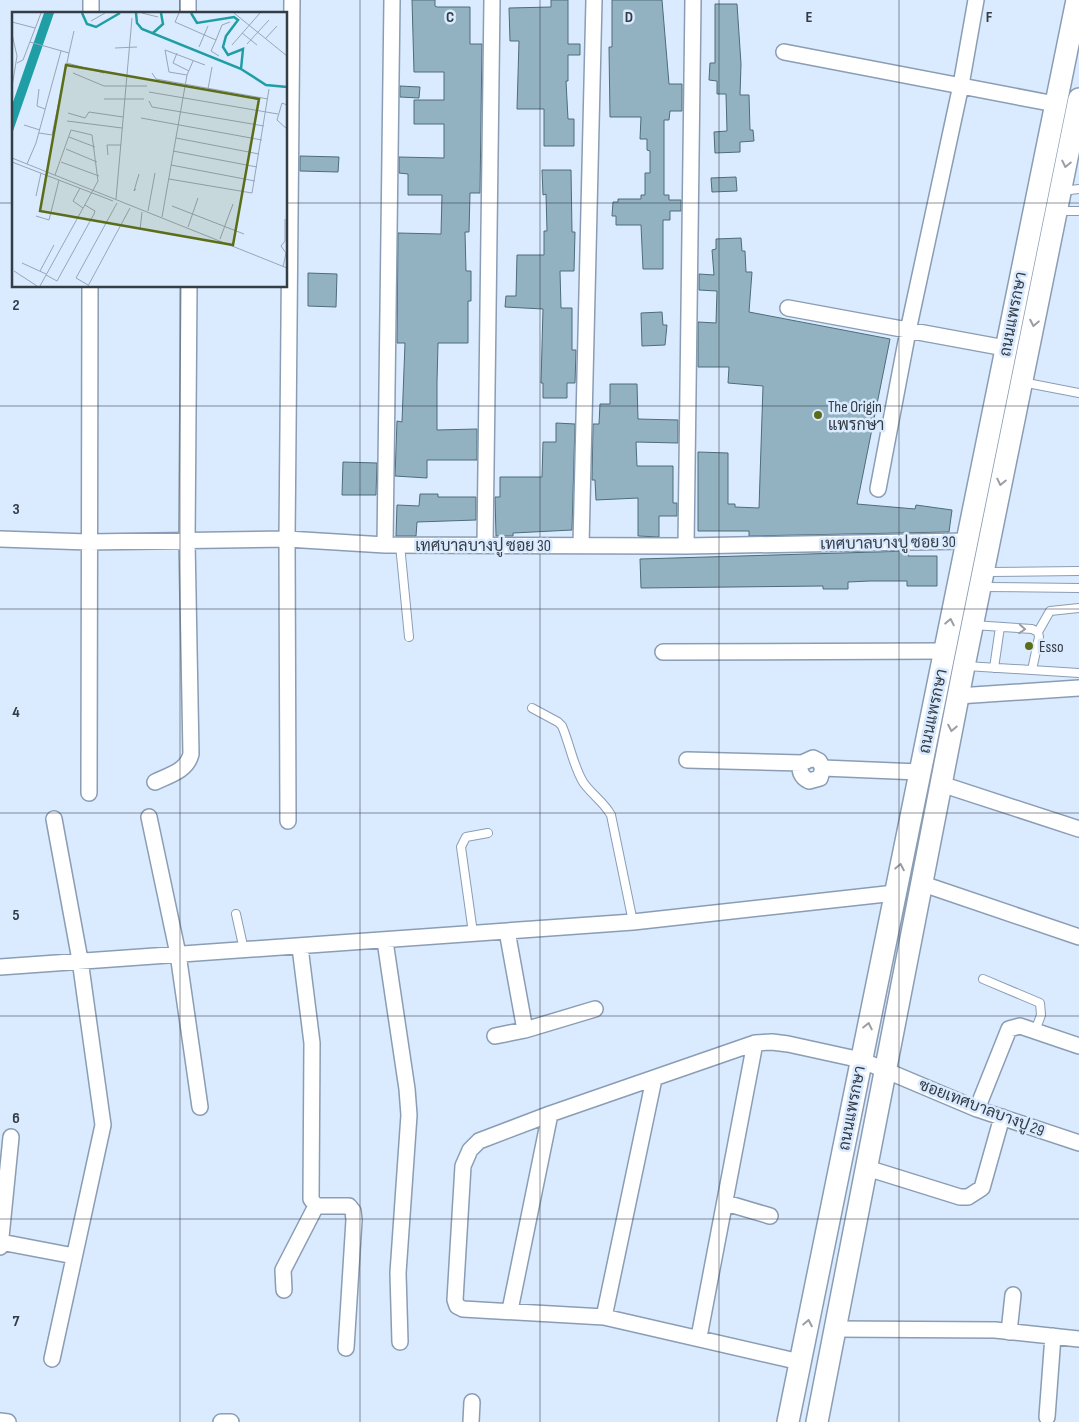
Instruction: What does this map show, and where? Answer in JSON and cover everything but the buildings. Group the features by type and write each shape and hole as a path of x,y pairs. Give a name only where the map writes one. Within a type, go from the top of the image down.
{"main road":[{"name":"ถนนแพรกษา","path":"788,1422 1077,0"},
{"name":"ถนนแพรกษา","path":"817,1422 964,666 1022,382 1065,197 1079,99"}],"street":[{"path":"288,821 287,540 292,0"},
{"path":"392,0 392,545"},
{"path":"485,545 492,0"},
{"path":"582,545 594,0"},
{"path":"686,546 693,0"},
{"path":"878,489 908,331 961,85 976,0"},
{"path":"784,52 1055,104"},
{"path":"89,793 90,288"},
{"path":"155,782 184,768 189,763 191,754 187,541 189,288"},
{"path":"788,308 1005,348"},
{"name":"เทศบาลบางปู ซอย 30","path":"0,539 88,542 287,540 392,545 686,546 966,541"},
{"path":"663,652 944,651"},
{"path":"958,696 1079,688"},
{"path":"687,760 802,762 809,758 816,759 823,768 919,772"},
{"path":"941,784 1079,829"},
{"path":"149,817 178,954 200,1108"},
{"path":"52,1359 103,1125 80,960 54,819"},
{"path":"923,884 1079,937"},
{"path":"0,967 633,922 895,893"},
{"path":"507,930 525,1030"},
{"path":"385,941 407,1089 409,1116 398,1273 400,1342"},
{"path":"300,946 312,1043 311,1199 316,1206"},
{"path":"495,1036 525,1030 596,1009"},
{"path":"978,1109 1009,1029 1020,1026 1079,1046"},
{"name":"ซอยเทศบาลบางปู 29","path":"800,1362 699,1337 604,1317 510,1310 463,1309 457,1306 455,1300 462,1166 470,1150 479,1141 550,1114 756,1043 772,1042 861,1060 978,1109 1079,1142"},
{"path":"699,1337 756,1043"},
{"path":"604,1317 654,1079"},
{"path":"510,1310 550,1114"},
{"path":"867,1168 960,1197 968,1197 982,1188 1002,1117"},
{"path":"0,1247 11,1137"},
{"path":"726,1203 770,1216"},
{"path":"284,1290 283,1270 316,1206"},
{"path":"316,1206 349,1206 353,1211 346,1348"},
{"path":"0,1242 74,1256"},
{"path":"1009,1332 1014,1295"},
{"path":"835,1330 1009,1332 1079,1339"},
{"path":"1047,1417 1053,1336"},
{"path":"471,1422 472,1402"},
{"path":"0,1421 8,1422"},
{"path":"221,1422 231,1422"}],"lane":[{"path":"1065,197 1079,211"},
{"path":"1022,382 1079,393"},
{"path":"392,545 409,637"},
{"path":"982,579 1079,571"},
{"path":"982,579 1079,588"},
{"path":"1032,670 1039,638 1038,632 1050,610 1079,608"},
{"path":"973,625 1032,629 1038,632"},
{"path":"994,668 1000,627"},
{"path":"964,666 1079,673"},
{"path":"532,708 562,726 578,773 611,815 633,922"},
{"path":"473,933 461,847 466,837 488,833"},
{"path":"236,914 244,950"},
{"path":"983,979 1040,1003 1041,1014 1035,1031"}],"place":[{"name":"The Origin แพรกษา","path":"818,415"},
{"name":"Esso","path":"1029,646"}]}
